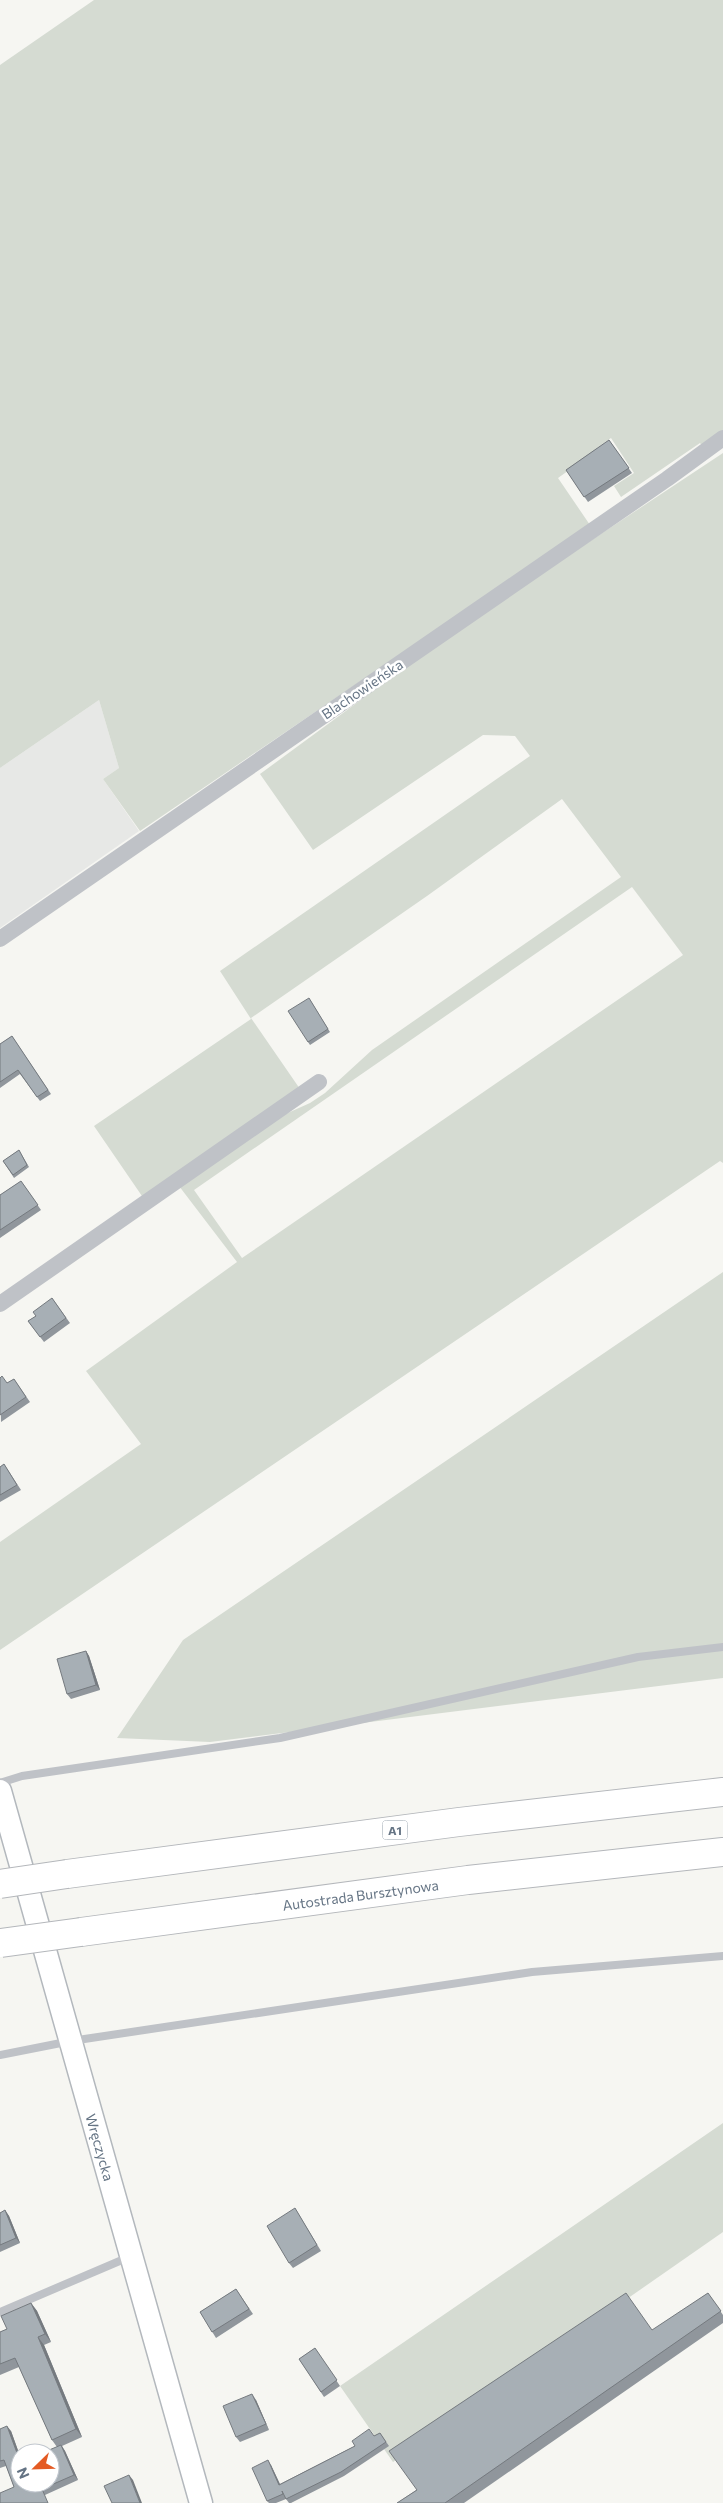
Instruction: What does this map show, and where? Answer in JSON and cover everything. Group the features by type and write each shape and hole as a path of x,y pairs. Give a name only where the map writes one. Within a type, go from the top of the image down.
{"highway":[{"name":"A1","path":"0,1884 449,1823 723,1792"},
{"name":"Autostrada Bursztynowa","path":"1,1943 468,1880 723,1852"}],"main road":[{"name":"Wręczycka","path":"0,1791 201,2503"}],"street":[{"name":"Blachowieńska","path":"0,939 660,484 723,438"},
{"path":"0,1304 319,1082"}],"lane":[{"path":"0,1783 22,1776 280,1738 638,1657 723,1648"},
{"path":"0,2055 71,2041 532,1972 723,1956"},
{"path":"0,2312 131,2256"}],"shaded area":[{"path":"94,0 723,0 723,431 703,447 700,443 621,497 614,486 634,473 611,438 597,448 600,453 579,463 558,478 590,525 140,831 103,779 119,768 99,700 0,768 0,65"},
{"path":"723,453 723,1163 720,1161 0,1650 0,1542 141,1444 86,1371 237,1262 179,1186 281,1116 310,1103 325,1093 372,1050 621,877 562,799 427,896 251,1018 300,1089 144,1199 94,1126 251,1019 220,971 530,756 515,736 483,735 313,850 260,774 456,630","holes":["632,887 683,955 242,1258 194,1190"]},
{"path":"99,700 119,768 103,779 139,831 0,928 0,768"},
{"path":"723,1272 723,1678 210,1742 117,1738 183,1640"},
{"path":"723,2123 723,2232 393,2462 340,2386"}],"building":[{"path":"609,440 629,468 584,497 566,470"},
{"path":"309,998 328,1029 308,1042 288,1011"},
{"path":"12,1036 48,1090 37,1097 18,1070 0,1082 0,1044"},
{"path":"19,1150 27,1165 13,1175 3,1161"},
{"path":"21,1181 38,1205 0,1230 0,1195"},
{"path":"52,1298 66,1318 40,1337 28,1321 36,1316 33,1312"},
{"path":"2,1376 7,1383 14,1379 26,1397 0,1415 0,1378"},
{"path":"4,1464 17,1485 0,1495 0,1467"},
{"path":"86,1651 96,1685 67,1694 57,1659"},
{"path":"295,2208 317,2245 289,2263 267,2226"},
{"path":"5,2210 16,2238 0,2245 0,2213"},
{"path":"236,2289 249,2309 212,2332 200,2312"},
{"path":"626,2293 652,2330 708,2293 721,2311 445,2503 397,2503 417,2490 389,2451"},
{"path":"31,2303 45,2334 38,2337 76,2429 52,2440 15,2358 0,2364 0,2332 7,2329 1,2316"},
{"path":"315,2348 337,2380 321,2392 299,2359"},
{"path":"252,2394 266,2424 236,2437 223,2406"},
{"path":"7,2426 13,2443 10,2443 10,2476 4,2460 0,2461 0,2429"},
{"path":"369,2429 374,2436 380,2433 386,2442 341,2472 286,2499 282,2491 283,2494 267,2501 252,2468 268,2460 279,2485 355,2446 352,2441"},
{"path":"60,2445 61,2445 74,2475 60,2481"},
{"path":"129,2475 140,2503 112,2503 104,2486"},
{"path":"10,2489 10,2493 44,2493 48,2503 0,2503 0,2493"}]}
